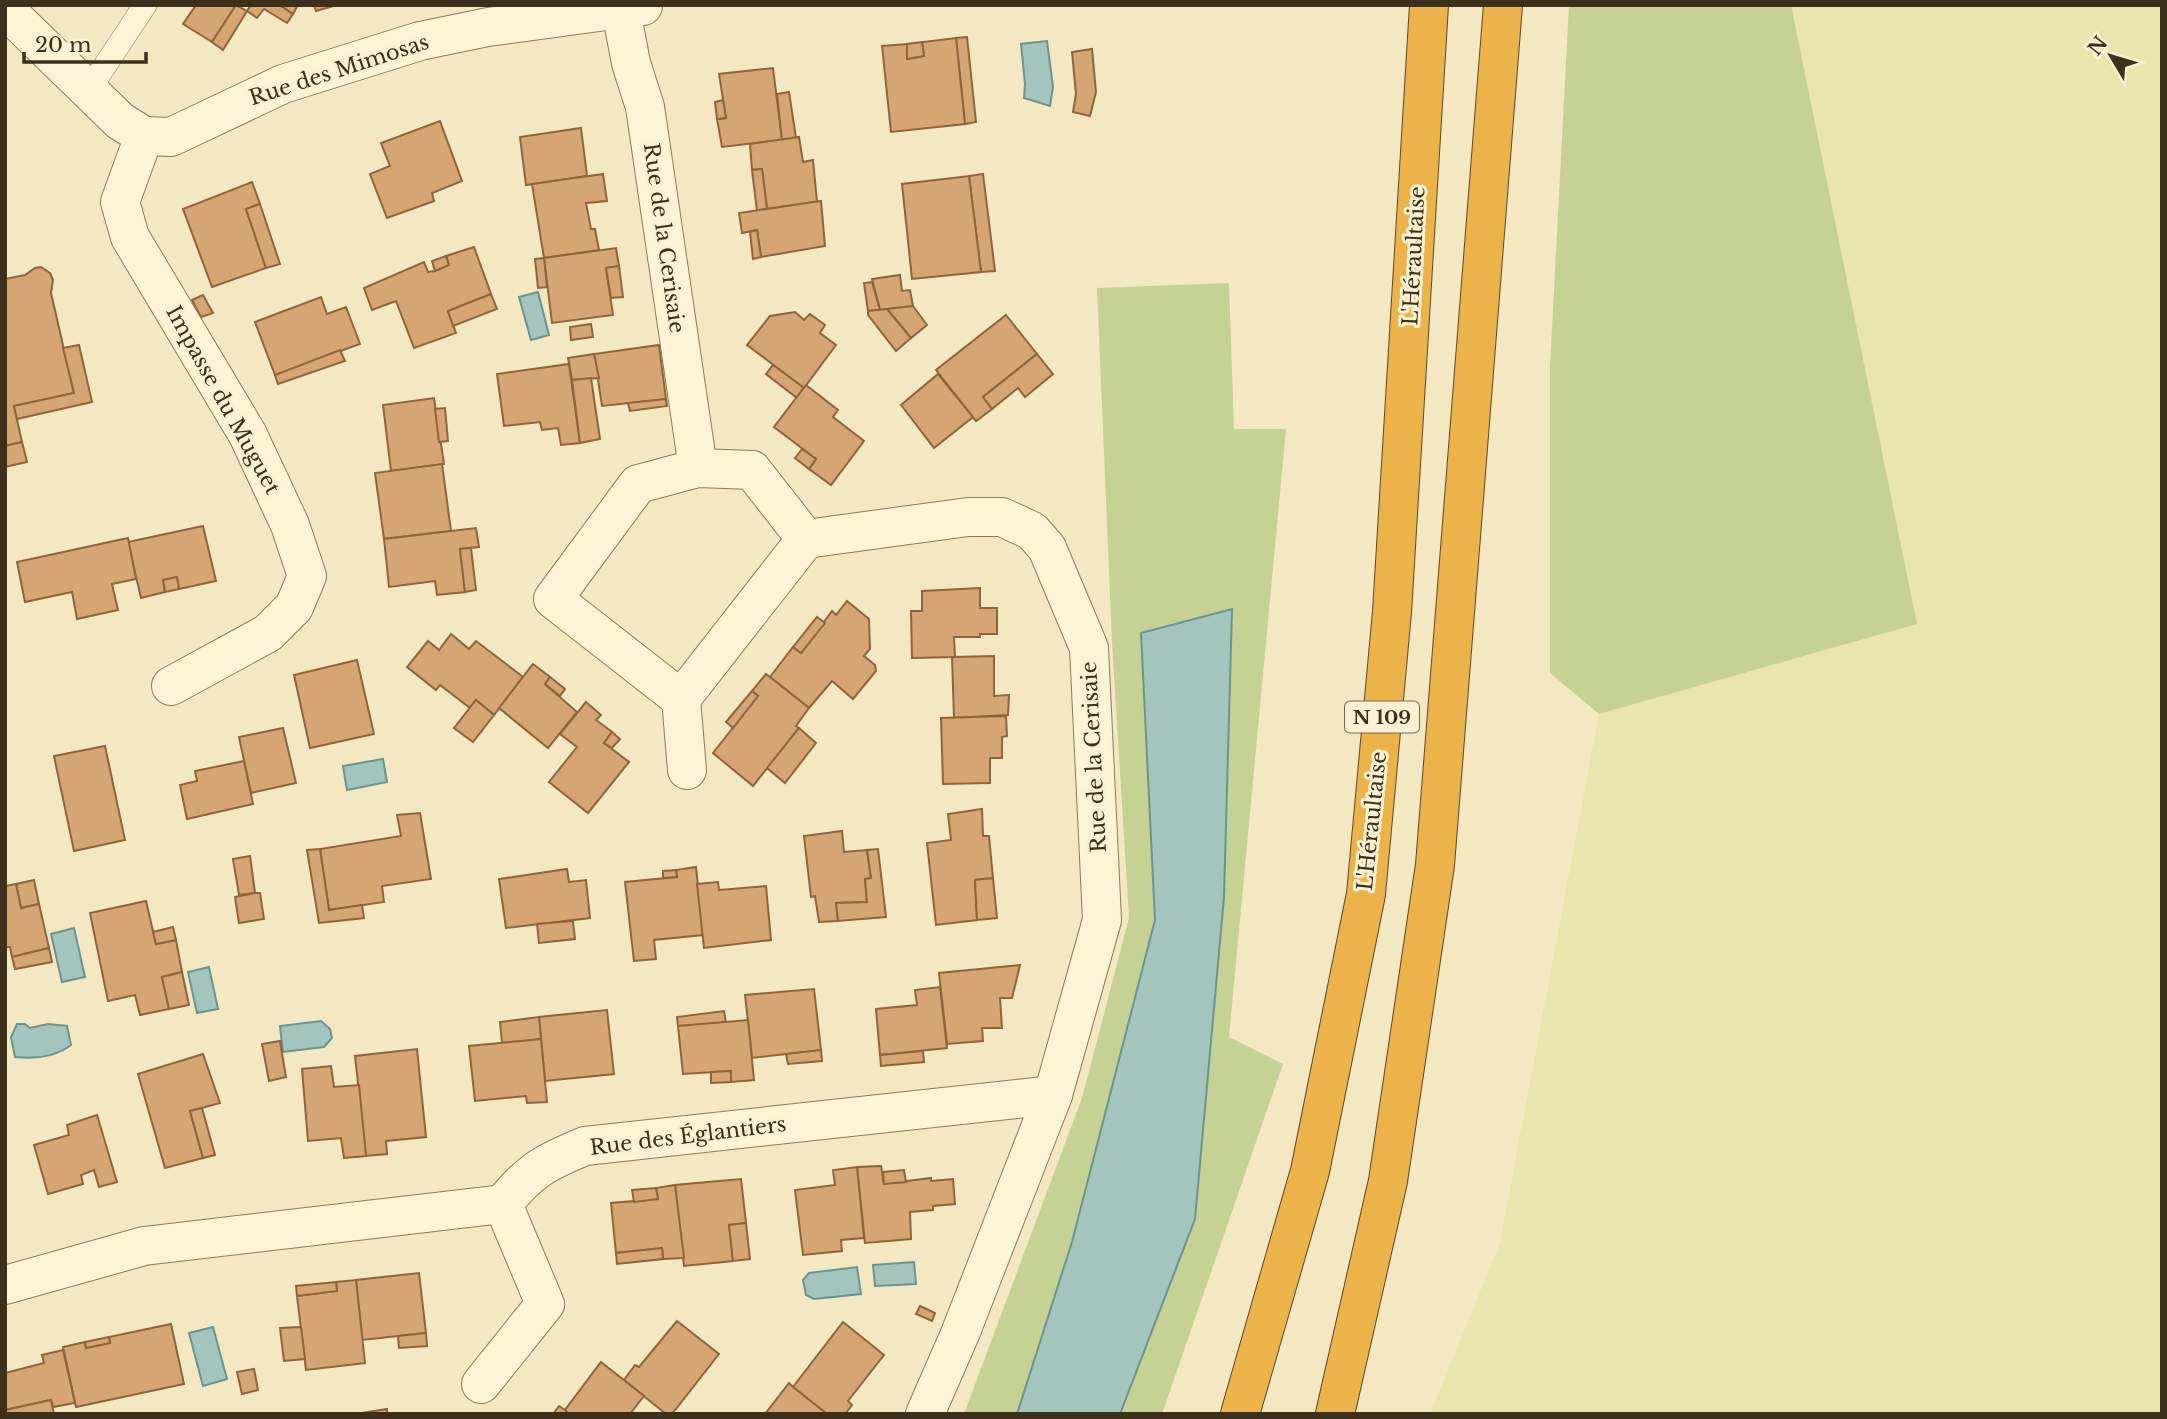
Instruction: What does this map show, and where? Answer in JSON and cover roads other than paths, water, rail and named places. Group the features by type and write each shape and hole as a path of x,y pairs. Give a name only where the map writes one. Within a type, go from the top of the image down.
{"highway":[{"name":"L'Héraultaise","path":"1240,1414 1310,1171 1366,894 1392,612 1429,5"},
{"name":"N 109","path":"1335,1414 1388,1181 1435,865 1503,5"}],"street":[{"name":"Rue des Mimosas","path":"144,136 171,137 283,84 420,41 488,27 628,7"},
{"name":"Rue de la Cerisaie","path":"628,7 631,63 645,107 698,468"},
{"path":"5,9 120,121 144,136"},
{"name":"Impasse du Muguet","path":"144,136 120,202 130,237 248,435 290,524 307,576 294,607 268,633 171,686"},
{"path":"681,699 553,599 638,484 698,468 752,470 806,539 681,699 687,770"},
{"name":"Rue de la Cerisaie","path":"806,539 968,517 1002,517 1032,531 1047,548 1089,648 1102,920 1053,1095"},
{"path":"925,1414 960,1334 1053,1095"},
{"name":"Rue des Églantiers","path":"503,1204 522,1180 553,1159 585,1146 1053,1095"},
{"path":"5,1285 144,1246 503,1204 545,1304 481,1384"}],"lane":[{"path":"89,90 145,5"}],"water":[{"path":"1047,41 1053,87 1050,106 1024,98 1021,44"},
{"path":"538,292 549,335 531,340 519,297"},
{"path":"1232,609 1224,897 1195,1219 1120,1414 1017,1414 1072,1242 1155,920 1141,633"},
{"path":"383,759 387,782 347,790 343,766"},
{"path":"74,928 85,977 62,982 51,934"},
{"path":"209,967 218,1009 197,1013 188,972"},
{"path":"321,1021 330,1029 332,1038 324,1047 283,1052 280,1026"},
{"path":"17,1024 25,1024 30,1028 48,1024 67,1026 71,1045 44,1056 15,1057 11,1037"},
{"path":"914,1262 916,1284 875,1286 873,1265"},
{"path":"857,1267 861,1294 814,1299 806,1295 803,1280 809,1273"},
{"path":"213,1327 227,1379 203,1386 189,1333"}]}
